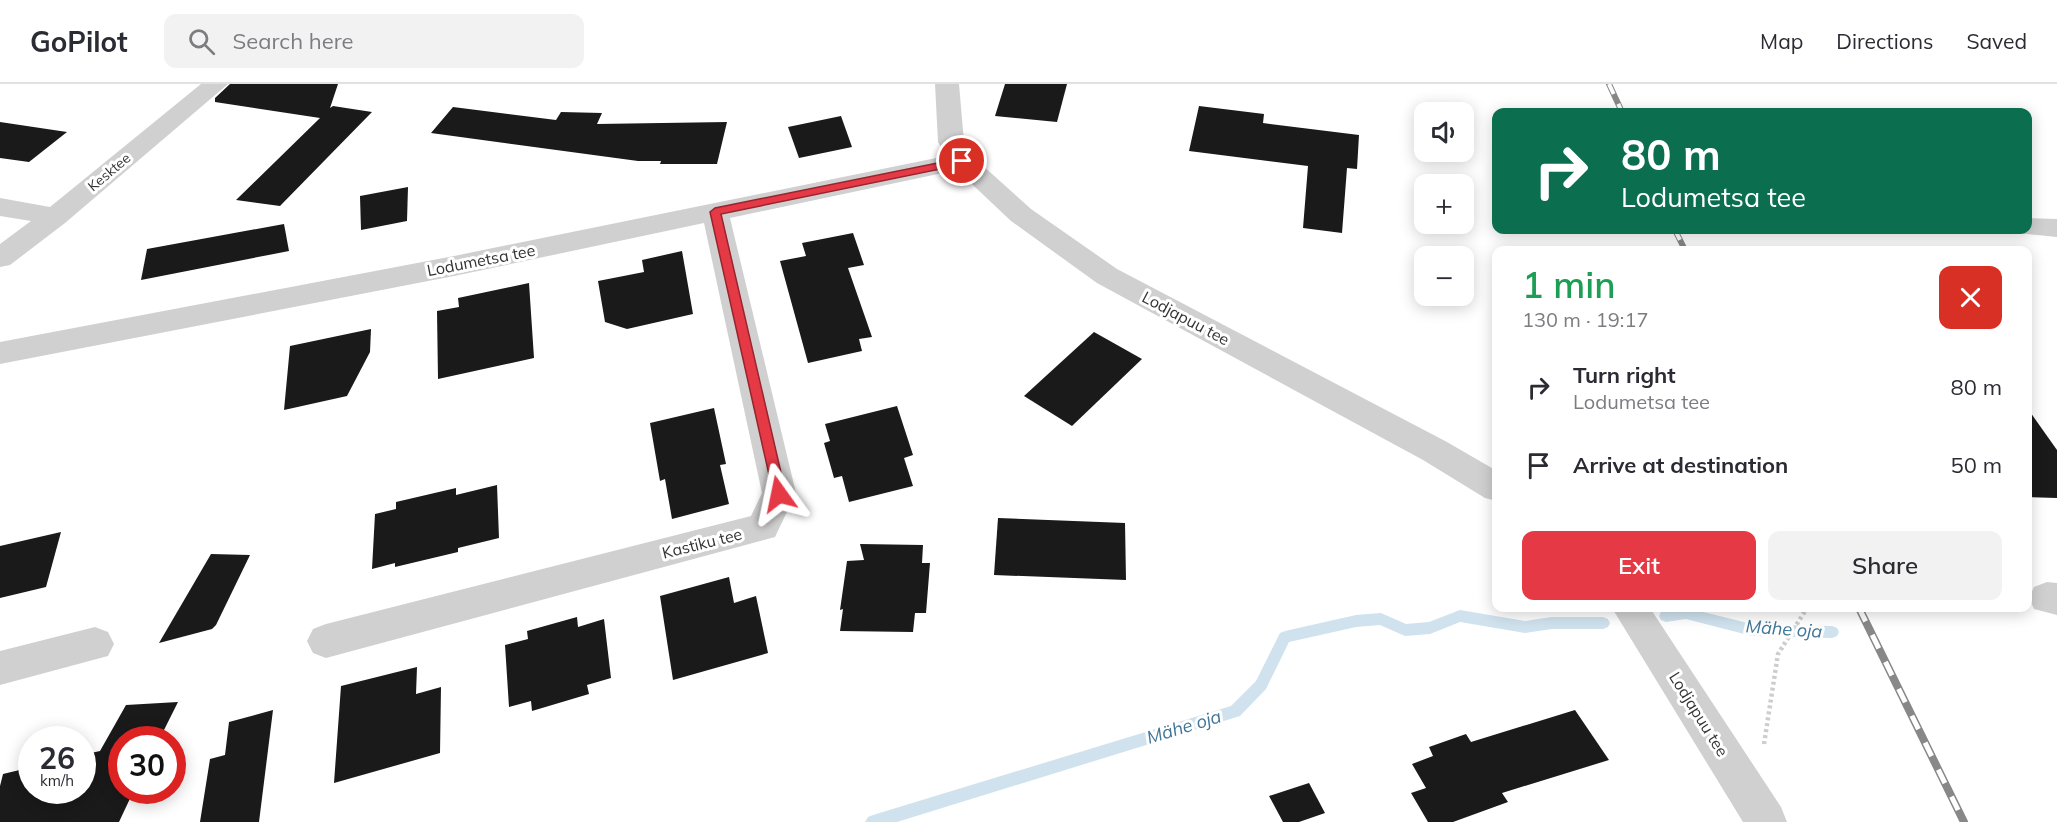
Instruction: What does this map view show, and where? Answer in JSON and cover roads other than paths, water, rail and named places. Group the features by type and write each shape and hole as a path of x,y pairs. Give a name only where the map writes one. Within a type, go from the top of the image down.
{"street":[{"name":"Kesktee","path":"0,258 56,217 216,84"},
{"name":"Lodjapuu tee","path":"946,84 951,142 962,161 1021,215 1107,276 1435,451 1492,485"},
{"name":"Lodumetsa tee","path":"0,353 454,266 962,161"},
{"path":"0,207 56,217"},
{"name":"Kastiku tee","path":"326,641 763,527 779,494 715,212"},
{"path":"2032,227 2057,228"},
{"name":"Lodjapuu tee","path":"1633,612 1707,725 1766,822"},
{"path":"0,668 95,644"}],"waterway":[{"name":"Mähe oja","path":"1666,616 1686,613 1752,630 1832,632"},
{"name":"Mähe oja","path":"873,822 1235,711 1261,685 1285,637 1356,621 1381,619 1405,630 1430,628 1460,616 1525,627 1552,623 1603,623"}],"railway":[{"path":"1609,84 1620,108"},
{"path":"1677,234 1683,246"},
{"path":"1861,612 1964,822"}]}
